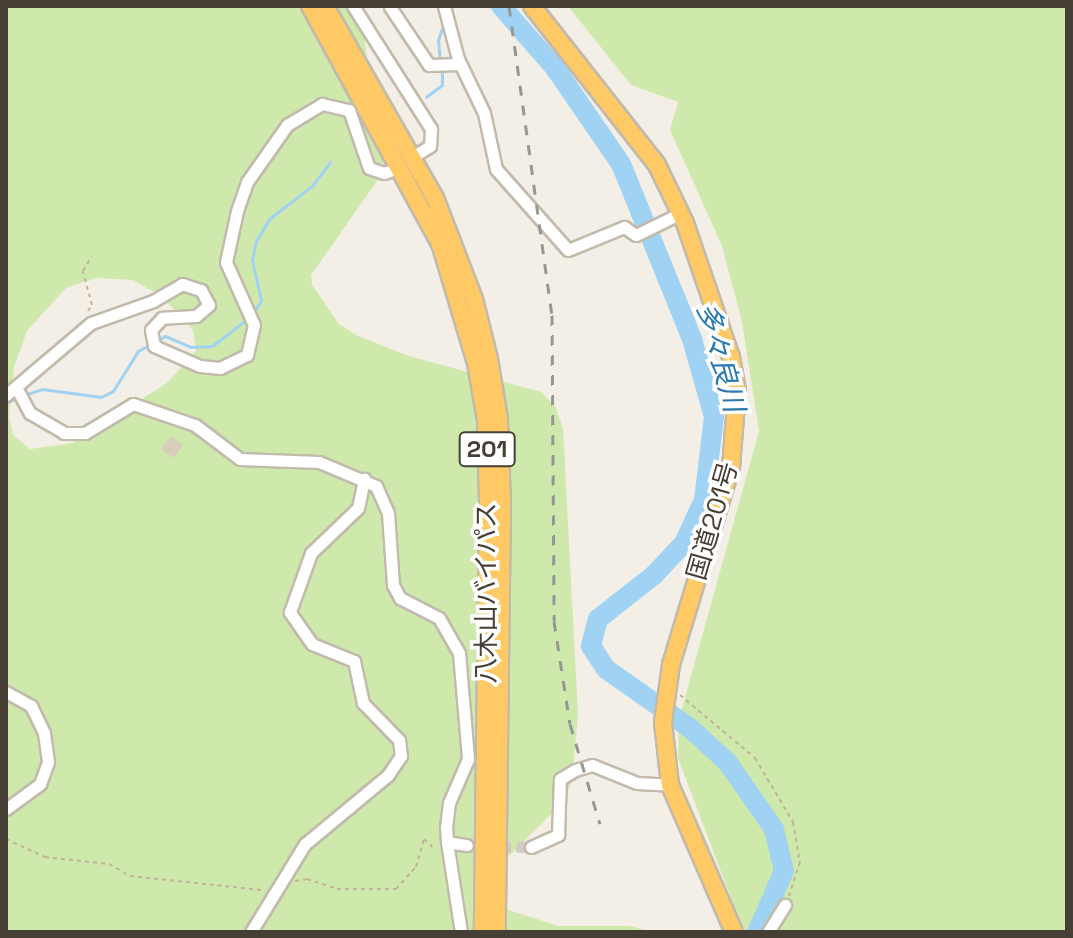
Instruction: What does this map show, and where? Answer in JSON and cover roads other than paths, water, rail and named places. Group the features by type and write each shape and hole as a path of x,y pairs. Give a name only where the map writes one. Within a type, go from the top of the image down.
{"highway":[{"name":"八木山バイパス","path":"310,6 440,243 476,363 486,420 488,504 483,932"},
{"name":"八木山バイパス","path":"325,6 435,198 474,299 489,359 499,419 502,503 497,932"},
{"name":"国道201号","path":"532,6 639,136 731,357 737,430 666,690 663,722 670,785 734,932"}],"street":[{"path":"353,6 431,129 430,146 417,154"},
{"path":"444,6 460,64 484,113 496,169 568,250 624,227 636,235 674,216"},
{"path":"390,7 429,65 460,64"},
{"path":"395,169 384,173 369,168 353,117 341,105 322,104 287,125 247,182 226,262 256,336 247,355 233,362 200,366 154,346 151,330 162,318 196,316 209,305 194,285 182,284 153,301 91,323 11,392 30,413 64,433 85,433 133,404 195,425 240,459 298,459 341,468 364,479 384,499 393,585 400,598 439,618 459,653 470,738 468,759 449,803 447,842 461,932"},
{"path":"251,932 270,895 305,844 388,775 401,756 399,740 363,703 354,661 312,644 290,612 311,553 358,508 364,479"},
{"path":"6,692 19,697 35,714 48,762 40,784 6,809"},
{"path":"531,847 558,835 560,779 575,770 592,765 637,783 670,785"},
{"path":"447,842 467,845"},
{"path":"768,932 785,905"}],"waterway":[{"name":"多々良川","path":"501,6 555,68 621,164 692,339 714,417 704,500 684,543 654,575 598,619 591,646 606,669 690,728 728,763 774,829 784,871 757,932"},
{"path":"440,62 438,40 444,23"},
{"path":"426,97 442,85 442,69"},
{"path":"253,313 261,301 252,260 256,241 270,218 312,186 330,162"},
{"path":"156,341 165,336 191,347 212,346 247,319"},
{"path":"24,395 42,389 101,397 113,391 138,351 149,345"},
{"path":"6,403 17,398"}],"tunnel":[{"path":"467,845 531,847"}],"railway":[{"path":"509,6 552,315 554,621 570,724 600,824"}]}
